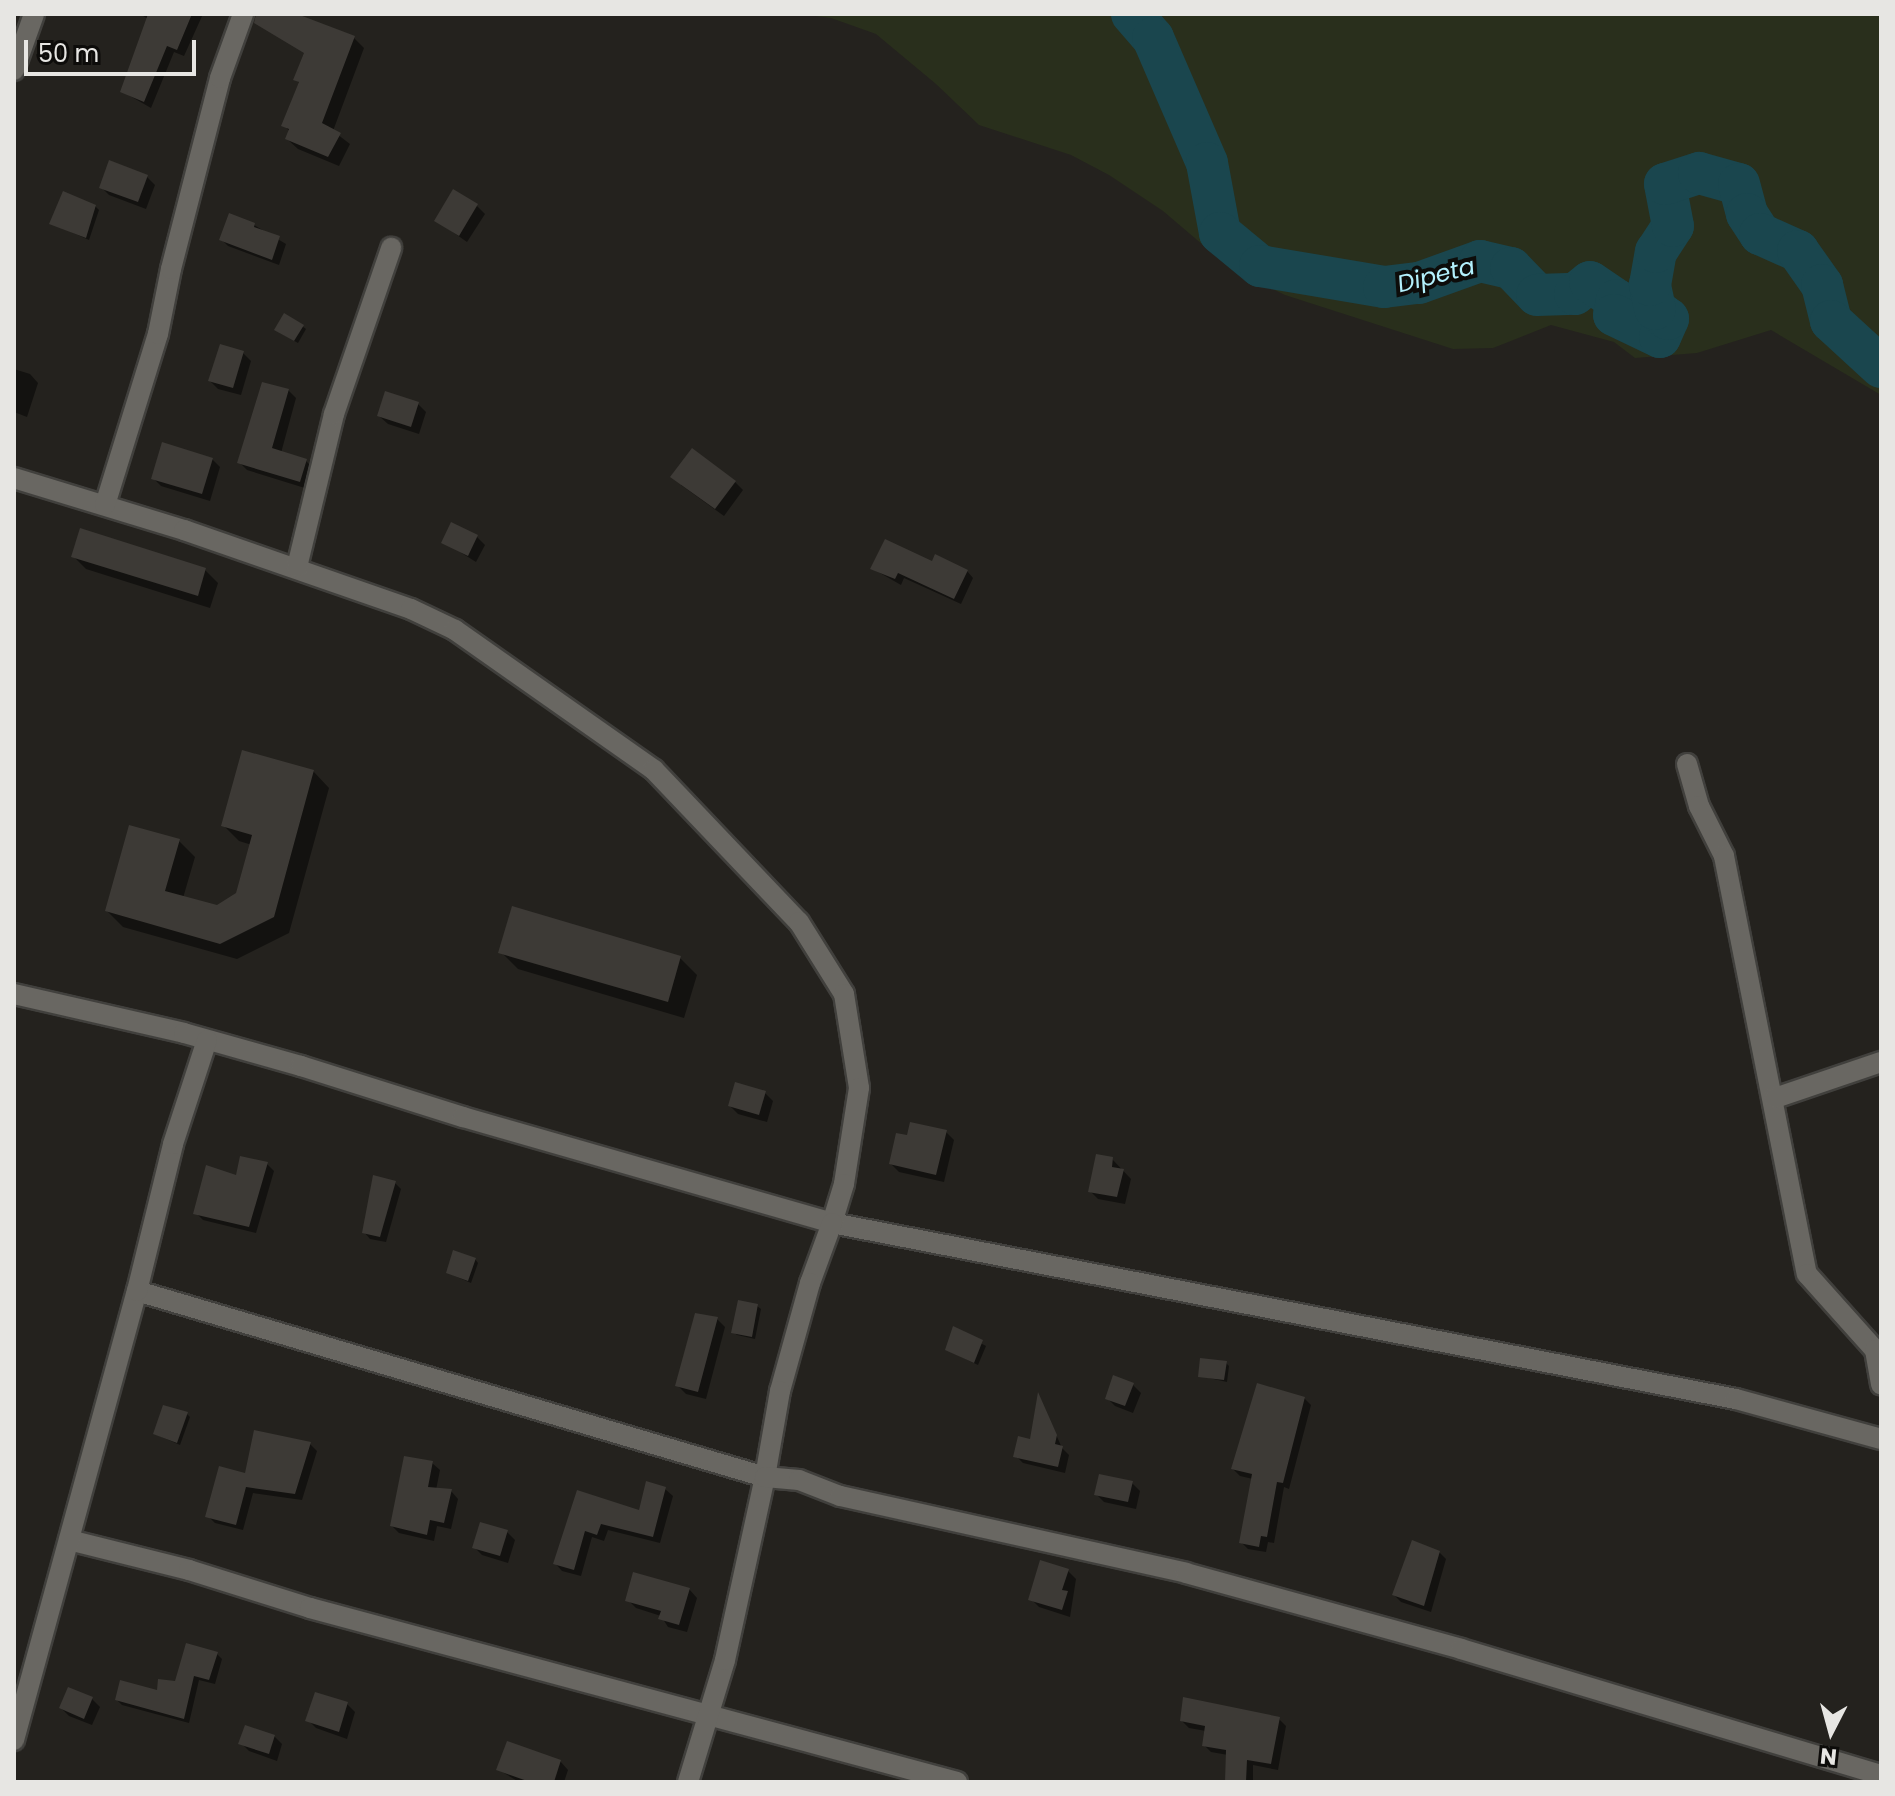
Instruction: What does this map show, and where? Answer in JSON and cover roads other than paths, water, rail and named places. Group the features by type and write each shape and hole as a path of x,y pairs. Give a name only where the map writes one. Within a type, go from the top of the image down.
{"street":[{"path":"14,70 34,14"},
{"path":"105,505 158,334 220,78 243,14"},
{"path":"297,567 334,414 391,248"},
{"path":"14,478 297,567 411,609 455,630 654,770 799,922 844,994 859,1088 844,1184 810,1283 780,1391 765,1477 725,1660 688,1782"},
{"path":"1687,764 1699,806 1724,856 1754,1022 1775,1098 1807,1274 1875,1350 1881,1384"},
{"path":"14,994 207,1040 832,1223 1736,1399 1881,1439"},
{"path":"14,1740 137,1291 173,1144 207,1040"},
{"path":"1775,1098 1881,1062"},
{"path":"137,1291 765,1477 799,1480 840,1496 1186,1573 1461,1649 1881,1775"},
{"path":"69,1540 189,1570 310,1608 957,1782"}],"waterway":[{"name":"Dipeta","path":"1132,14 1153,38 1207,163 1220,233 1260,266 1384,287 1419,283 1480,261 1511,268 1537,295 1575,294 1590,282 1617,300 1614,315 1660,337 1668,319 1655,309 1650,285 1656,252 1673,226 1665,184 1699,173 1739,184 1747,214 1760,234 1798,251 1822,285 1831,321 1881,367"}]}
